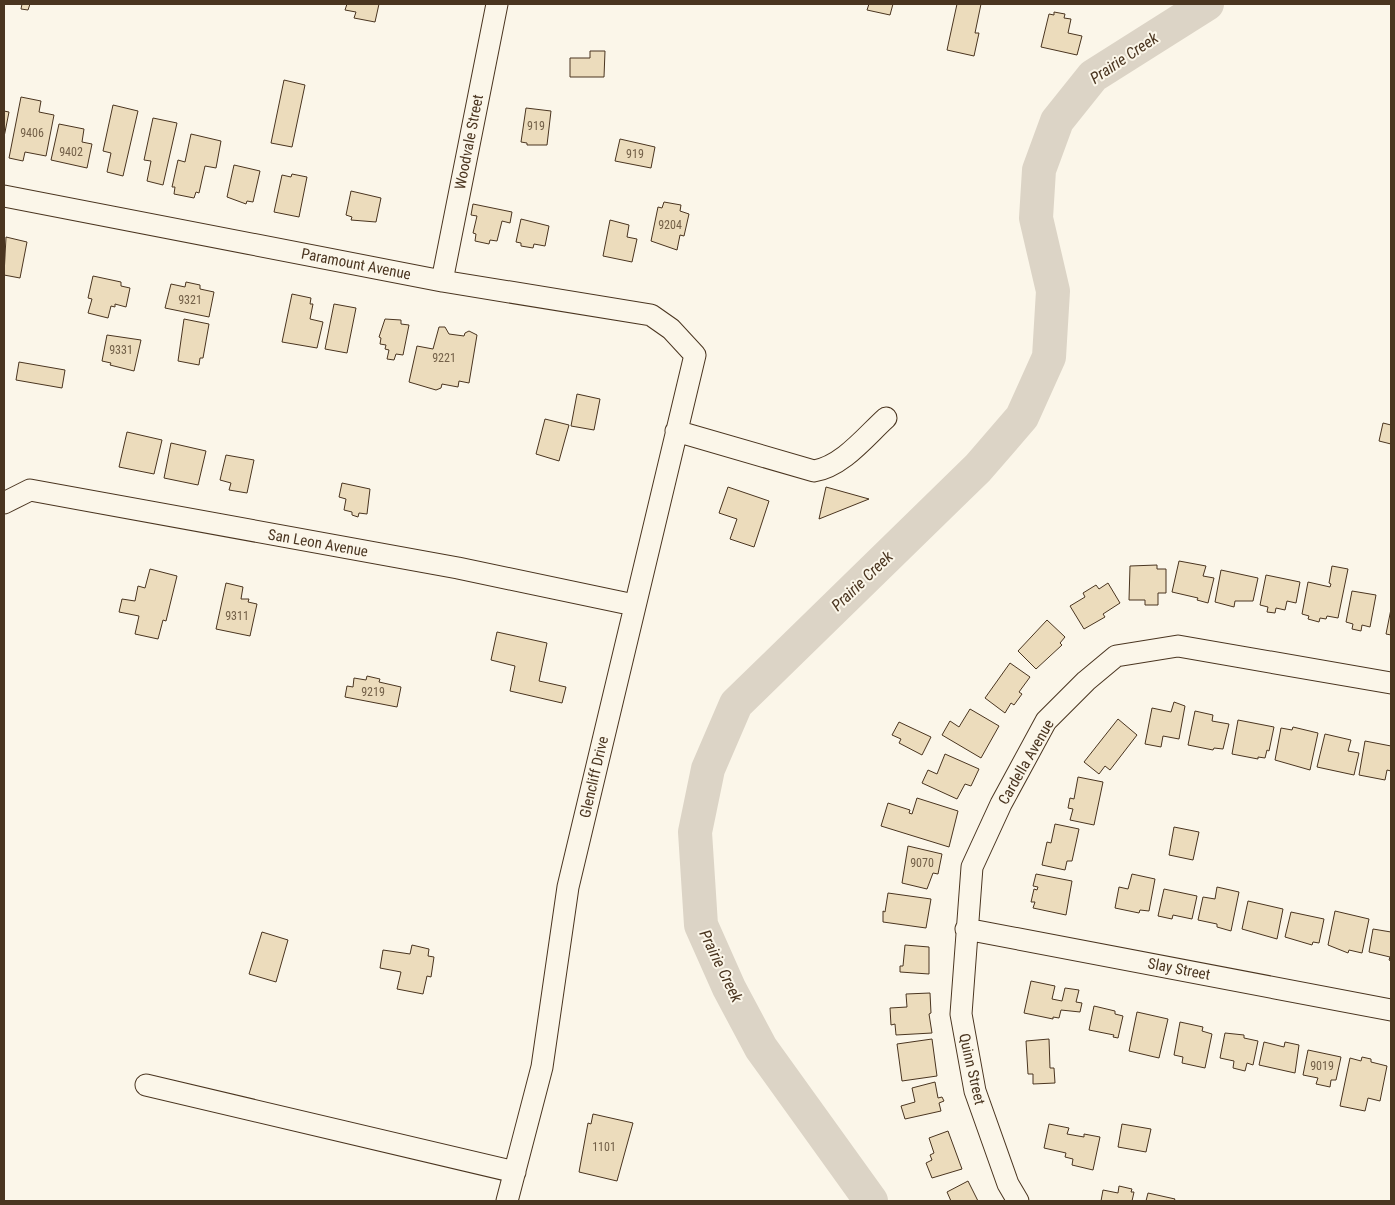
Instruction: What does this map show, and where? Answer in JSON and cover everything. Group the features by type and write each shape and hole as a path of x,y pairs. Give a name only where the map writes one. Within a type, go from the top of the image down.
{"street":[{"name":"Woodvale Street","path":"442,280 497,4"},
{"name":"Paramount Avenue","path":"4,196 442,280 650,315 671,329 694,356"},
{"name":"Glencliff Drive","path":"507,1201 542,1067 568,887 694,356"},
{"path":"676,431 814,471 822,470 846,455 886,418"},
{"name":"San Leon Avenue","path":"4,503 30,490 458,568 634,605"},
{"name":"Cardella Avenue","path":"966,929 972,867 1001,804 1046,721 1086,681 1116,656 1178,646 1391,683"},
{"name":"Slay Street","path":"966,929 1391,1010"},
{"name":"Quinn Street","path":"966,929 961,1014 974,1091 1008,1184 1018,1201"},
{"path":"146,1084 515,1172"}],"building":[{"path":"22,4 30,4 28,10 21,9"},
{"path":"347,4 379,4 375,22 354,18 356,12 345,10"},
{"path":"869,4 893,4 890,15 867,10"},
{"path":"957,4 981,4 975,33 979,33 974,56 947,50"},
{"path":"1054,12 1065,14 1064,18 1071,19 1068,33 1082,36 1077,55 1041,47 1049,14 1054,15"},
{"path":"590,51 605,51 604,77 570,77 570,58 590,58"},
{"path":"284,80 305,85 292,147 271,143"},
{"path":"21,97 41,101 39,112 54,115 46,156 25,152 23,161 9,158"},
{"path":"113,105 138,111 123,176 107,172 111,153 103,151"},
{"path":"526,108 551,111 547,145 527,145 527,143 521,142"},
{"path":"4,111 9,112 4,137"},
{"path":"153,118 177,123 163,185 147,181 151,161 144,160"},
{"path":"59,124 84,129 82,142 92,144 87,168 51,160"},
{"path":"191,134 221,141 216,168 205,166 199,193 196,192 194,198 174,194 175,187 172,187 178,160 185,162"},
{"path":"620,139 655,147 651,168 615,161"},
{"path":"234,165 260,171 253,202 247,201 246,204 227,197"},
{"path":"292,174 307,177 299,217 274,212 282,175 291,177"},
{"path":"351,191 381,198 376,222 351,220 352,217 346,215"},
{"path":"664,202 681,205 680,211 689,214 684,236 680,235 677,250 651,241 658,207 662,208"},
{"path":"473,204 512,212 510,223 502,221 497,241 490,240 489,244 475,241 476,234 473,233 477,216 471,215"},
{"path":"521,219 549,226 545,246 534,244 533,248 521,246 521,243 516,242"},
{"path":"610,220 629,225 627,237 637,239 632,262 603,256"},
{"path":"6,237 27,242 20,278 4,275"},
{"path":"93,276 121,282 121,286 130,288 126,307 115,304 115,307 111,306 108,318 88,313 92,299 88,298"},
{"path":"186,282 200,285 200,289 214,292 209,317 165,308 171,284 185,287"},
{"path":"292,294 311,298 310,304 313,304 310,319 323,322 317,348 282,342"},
{"path":"334,304 356,308 347,353 325,349"},
{"path":"184,319 209,324 203,358 200,358 199,365 178,361"},
{"path":"385,319 401,320 401,324 409,325 403,355 396,354 394,360 387,359 389,350 385,349 386,345 380,344 381,338 379,337"},
{"path":"439,327 445,327 449,334 464,336 469,331 477,335 469,383 459,381 458,387 442,384 441,388 436,390 409,382 417,346 433,349"},
{"path":"107,335 141,340 134,371 102,361"},
{"path":"19,362 65,370 62,388 16,380"},
{"path":"577,394 600,399 594,430 571,426"},
{"path":"545,419 569,425 559,461 536,454"},
{"path":"1383,423 1391,425 1391,444 1379,441"},
{"path":"127,432 162,440 154,474 119,467"},
{"path":"171,443 206,451 198,485 164,478"},
{"path":"226,455 254,460 247,493 229,490 231,483 220,480"},
{"path":"342,483 370,489 367,514 359,513 358,517 352,515 352,512 344,510 346,499 339,497"},
{"path":"728,487 769,501 754,547 730,539 737,519 719,513"},
{"path":"826,487 869,499 819,519"},
{"path":"1179,561 1206,566 1203,576 1214,578 1208,603 1197,600 1198,598 1172,592"},
{"path":"1157,565 1157,569 1166,569 1166,593 1158,593 1158,605 1145,605 1145,600 1129,600 1130,566"},
{"path":"1332,566 1348,569 1338,618 1327,616 1326,619 1320,618 1319,622 1308,619 1309,616 1302,614 1308,582 1330,587"},
{"path":"150,569 177,576 166,621 163,620 158,639 135,634 139,616 119,612 122,599 135,601 138,586 145,588"},
{"path":"1221,570 1258,578 1253,601 1235,601 1234,607 1215,602"},
{"path":"1266,575 1300,582 1296,603 1287,601 1285,610 1276,608 1275,613 1267,612 1268,607 1260,605"},
{"path":"226,583 243,587 241,599 249,599 248,602 257,604 250,636 216,629"},
{"path":"1108,583 1120,603 1103,614 1105,617 1084,629 1070,606 1085,597 1083,593 1096,585 1099,589"},
{"path":"1352,591 1376,595 1370,627 1362,625 1361,631 1352,629 1353,624 1346,622"},
{"path":"1391,609 1391,635 1386,634"},
{"path":"1047,620 1065,637 1060,643 1062,645 1036,669 1018,651"},
{"path":"497,632 547,643 539,681 566,687 562,703 510,691 515,666 491,660"},
{"path":"1010,663 1030,677 1019,692 1022,694 1014,705 1011,703 1005,713 985,698"},
{"path":"367,676 380,679 379,682 401,687 397,707 345,697 347,686 353,687 354,678 366,680"},
{"path":"1174,702 1185,706 1179,739 1163,736 1161,747 1145,744 1152,708 1171,712"},
{"path":"970,709 999,726 981,758 942,735 950,721 959,727"},
{"path":"1195,711 1213,715 1212,721 1229,724 1223,749 1214,748 1213,750 1188,745"},
{"path":"1118,719 1137,735 1110,770 1105,766 1099,774 1084,762"},
{"path":"1238,720 1274,727 1269,751 1267,750 1265,758 1258,757 1258,759 1232,754"},
{"path":"899,722 931,737 922,755 899,743 901,739 892,735"},
{"path":"1293,727 1318,733 1310,770 1275,760 1281,728 1292,730"},
{"path":"1325,734 1351,740 1348,751 1359,753 1354,775 1317,767"},
{"path":"1365,741 1391,746 1391,771 1387,770 1385,780 1359,775"},
{"path":"945,754 979,769 971,786 965,784 957,799 922,783 928,770 937,774"},
{"path":"1078,777 1103,782 1094,825 1070,820 1073,809 1068,808 1070,798 1074,799"},
{"path":"917,798 958,811 949,847 881,826 888,803 910,810 909,813 912,814"},
{"path":"1055,824 1079,829 1072,861 1067,861 1065,870 1042,865 1047,842 1051,843"},
{"path":"1174,827 1199,832 1193,860 1169,855"},
{"path":"908,846 942,854 938,874 933,873 927,889 902,883"},
{"path":"1036,874 1072,881 1066,915 1033,908 1035,902 1031,902 1034,889 1037,890 1038,887 1033,886"},
{"path":"1132,874 1155,879 1149,911 1140,910 1139,913 1115,908 1119,887 1128,889"},
{"path":"1217,887 1239,892 1231,931 1217,927 1217,924 1198,920 1203,897 1215,899"},
{"path":"1164,889 1197,896 1192,919 1173,915 1172,919 1158,916"},
{"path":"888,893 931,899 926,928 883,922 883,911 885,912"},
{"path":"1248,901 1283,909 1277,939 1242,929"},
{"path":"1335,911 1369,919 1362,953 1349,950 1348,953 1328,945"},
{"path":"1291,912 1324,919 1319,943 1313,942 1312,945 1285,937"},
{"path":"1373,929 1391,932 1391,961 1389,960 1390,957 1369,952"},
{"path":"262,932 288,940 276,982 249,974"},
{"path":"412,945 429,949 428,956 434,957 431,977 427,976 423,994 397,989 401,972 380,968 383,950 410,954"},
{"path":"905,945 929,947 929,974 900,972 900,966 903,966"},
{"path":"1031,981 1055,986 1052,999 1062,1001 1065,988 1079,990 1076,1002 1082,1003 1080,1012 1061,1010 1059,1018 1053,1017 1053,1019 1024,1013"},
{"path":"930,993 931,1013 929,1014 932,1033 896,1035 895,1024 891,1025 890,1008 907,1007 906,994"},
{"path":"1094,1006 1115,1011 1115,1014 1123,1016 1118,1038 1113,1037 1114,1035 1089,1030"},
{"path":"1137,1012 1168,1019 1159,1058 1129,1051"},
{"path":"1180,1022 1203,1027 1202,1031 1212,1034 1205,1068 1182,1063 1183,1057 1174,1055"},
{"path":"1225,1033 1244,1035 1244,1038 1258,1041 1253,1065 1247,1063 1245,1071 1233,1068 1234,1061 1220,1058"},
{"path":"932,1039 937,1076 902,1081 897,1044"},
{"path":"1049,1039 1050,1068 1054,1068 1055,1083 1033,1084 1033,1074 1028,1074 1026,1041"},
{"path":"1264,1042 1284,1047 1285,1042 1299,1045 1295,1073 1259,1065"},
{"path":"1308,1050 1341,1057 1336,1080 1331,1080 1330,1087 1316,1084 1318,1078 1303,1075"},
{"path":"1362,1057 1371,1059 1371,1062 1387,1066 1380,1101 1368,1098 1365,1111 1340,1106 1350,1058 1361,1061"},
{"path":"935,1082 938,1098 942,1097 944,1101 939,1103 941,1111 905,1119 901,1106 915,1102 912,1088"},
{"path":"593,1114 633,1123 617,1181 579,1172 588,1123 591,1124"},
{"path":"1049,1124 1069,1128 1067,1134 1084,1137 1084,1134 1100,1137 1093,1170 1072,1165 1073,1159 1065,1157 1066,1153 1044,1148"},
{"path":"1122,1124 1151,1129 1146,1152 1118,1147"},
{"path":"948,1131 962,1169 932,1178 926,1163 932,1160 930,1155 934,1153 929,1138"},
{"path":"968,1181 978,1201 951,1201 947,1192"},
{"path":"1119,1186 1132,1189 1131,1192 1134,1192 1132,1201 1101,1201 1103,1190 1118,1193"},
{"path":"1148,1193 1175,1199 1174,1201 1146,1201"}],"waterway":[{"name":"Prairie Creek","path":"871,1201 761,1048 729,988 701,925 695,832 708,769 736,704 978,468 1022,417 1049,357 1053,291 1036,218 1039,170 1057,121 1093,76 1207,4"}]}
